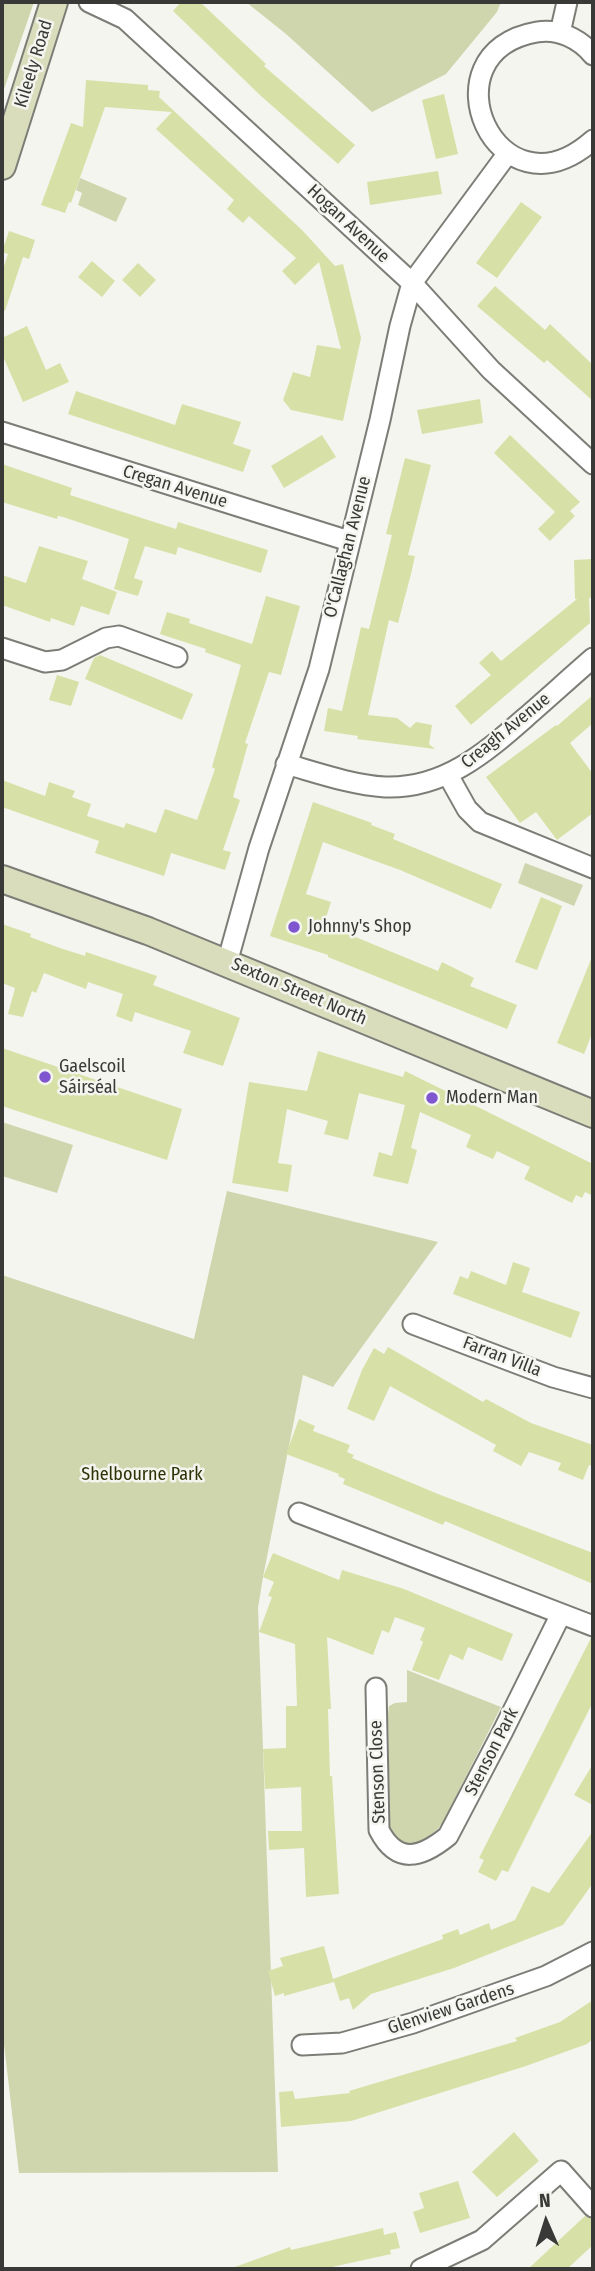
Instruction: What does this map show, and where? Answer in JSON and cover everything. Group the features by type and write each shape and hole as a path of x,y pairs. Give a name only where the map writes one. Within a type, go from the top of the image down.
{"main road":[{"name":"Kileely Road","path":"4,151 54,2"},
{"name":"Sexton Street North","path":"2,879 227,962 593,1114"}],"street":[{"name":"Hogan Avenue","path":"89,2 125,19 412,284 491,369 593,464"},
{"path":"560,33 567,2"},
{"path":"593,55 575,39 560,33 541,31 522,35 505,43 490,59 480,78 477,99 481,120 492,139 508,153 523,160 557,162 578,154 593,140"},
{"name":"O'Callaghan Avenue","path":"227,962 259,848 318,669 412,284 508,153"},
{"name":"Cregan Avenue","path":"2,432 349,541"},
{"path":"2,648 45,662 62,660 106,638 119,636 177,657"},
{"name":"Creagh Avenue","path":"286,764 381,787 422,783 447,775 470,763 491,747 593,658"},
{"path":"447,775 467,809 480,822 593,868"},
{"name":"Farran Villa","path":"413,1324 554,1377 592,1388"},
{"path":"299,1513 593,1626"},
{"name":"Stenson Park","path":"393,1852 421,1852 433,1848 448,1836 561,1614"},
{"name":"Stenson Close","path":"376,1688 379,1830 393,1852"},
{"name":"Glenview Gardens","path":"302,2045 342,2043 413,2023 546,1976 593,1952"},
{"path":"421,2269 482,2241 561,2171 593,2207"}],"green space":[{"path":"2,2 34,2 2,95"},
{"path":"246,2 501,2 497,12 446,74 372,112 286,34"},
{"path":"80,178 127,198 116,222 78,205 82,193 76,190"},
{"path":"525,863 583,885 574,906 518,883"},
{"path":"2,1122 73,1145 57,1193 2,1176"},
{"name":"Shelbourne Park","path":"227,1191 438,1242 333,1387 303,1375 263,1577 258,1608 278,2172 19,2173 2,2027 2,1275 194,1339"},
{"path":"407,1670 501,1707 442,1824 422,1840 408,1844 395,1837 390,1828 388,1714 389,1706 407,1702"}],"building":[{"path":"181,2 200,2 266,64 264,66 355,145 338,164 261,96 173,11"},
{"path":"86,80 148,85 148,90 160,91 159,97 302,230 335,266 343,264 361,338 343,421 291,410 283,400 293,372 310,377 317,345 341,349 319,262 295,285 282,271 296,258 249,216 243,223 227,209 234,200 156,129 172,112 105,107 65,213 41,205 71,123 83,127"},
{"path":"444,94 458,154 436,159 422,100"},
{"path":"438,171 442,194 370,205 367,182"},
{"path":"521,202 542,217 497,278 476,263"},
{"path":"9,231 35,240 29,259 23,257 5,311 2,310 2,272 8,254 2,252"},
{"path":"92,261 115,281 102,297 78,277"},
{"path":"138,263 156,280 140,297 122,280"},
{"path":"495,286 545,330 550,324 593,365 593,401 547,360 544,363 477,306"},
{"path":"27,326 46,370 60,363 69,382 23,402 2,354 2,338"},
{"path":"76,391 175,425 182,404 241,422 233,444 251,450 243,472 68,414"},
{"path":"480,399 483,423 422,434 417,410"},
{"path":"322,435 336,457 284,488 271,466"},
{"path":"510,435 580,502 570,511 575,516 550,541 538,529 555,512 494,453"},
{"path":"405,458 431,465 408,555 415,556 411,574 398,623 389,620 368,715 397,718 410,728 416,722 432,725 429,744 435,749 357,739 358,736 324,731 328,708 342,711 361,627 369,629 392,535 386,534"},
{"path":"2,464 72,488 70,495 176,529 178,522 268,550 261,573 178,547 176,555 145,546 134,578 143,581 138,596 114,589 129,539 63,517 58,516 57,519 2,502"},
{"path":"39,546 88,561 82,579 117,592 109,615 81,606 74,626 51,618 50,622 2,605 2,575 26,583"},
{"path":"593,559 593,597 589,598 590,623 471,725 455,706 491,675 479,663 492,651 501,661 577,599 574,560"},
{"path":"266,596 300,606 281,675 269,672 245,743 248,744 233,797 240,800 223,850 231,852 225,870 171,853 164,876 95,853 99,841 2,807 2,780 45,796 49,782 75,791 72,797 91,804 87,816 124,828 126,823 156,833 165,809 197,820 215,769 212,767 241,665 205,652 206,649 160,634 167,612 190,619 189,623 252,644"},
{"path":"100,655 193,694 182,720 85,679 94,658"},
{"path":"57,675 79,682 71,706 49,700"},
{"path":"593,695 593,723 570,743 593,774 593,813 557,840 536,812 520,823 486,777 557,726"},
{"path":"313,802 372,823 371,825 395,834 393,839 502,884 491,909 400,870 323,842 306,894 331,902 324,924 438,971 442,962 474,978 470,986 517,1005 507,1029 328,955 270,936"},
{"path":"541,897 562,906 537,970 515,962"},
{"path":"2,924 60,948 85,956 86,952 157,976 153,985 240,1018 223,1066 183,1053 191,1031 135,1012 132,1022 116,1016 123,994 88,982 86,989 44,973 36,993 32,991 23,1017 8,1014 15,988 2,983"},
{"path":"592,957 593,1031 584,1054 557,1043"},
{"name":"Gaelscoil Sáirséal","path":"2,1048 182,1109 167,1160 2,1106"},
{"path":"318,1051 403,1077 405,1071 593,1164 593,1196 585,1192 582,1198 576,1195 572,1203 524,1179 530,1167 497,1151 493,1159 466,1147 471,1135 420,1112 411,1148 417,1150 408,1184 373,1176 379,1152 392,1156 405,1105 359,1093 348,1140 324,1134 328,1121 287,1109 278,1163 292,1165 288,1192 232,1183 249,1082 307,1091"},
{"path":"513,1262 530,1268 522,1292 580,1312 571,1338 453,1294 460,1276 468,1279 471,1271 506,1285"},
{"path":"388,1347 483,1402 486,1399 531,1423 593,1445 593,1466 589,1465 583,1480 558,1470 561,1463 529,1452 521,1466 493,1451 496,1445 390,1386 374,1421 347,1409 374,1348 384,1354"},
{"path":"299,1419 315,1426 313,1431 350,1445 347,1452 354,1455 352,1458 593,1553 593,1584 445,1521 443,1525 343,1484 345,1479 338,1476 339,1474 286,1454"},
{"path":"273,1553 339,1580 342,1570 404,1589 513,1634 502,1661 468,1647 463,1660 450,1654 439,1680 412,1670 423,1642 420,1640 425,1628 395,1617 389,1633 382,1630 373,1655 327,1637 331,1709 328,1709 330,1776 339,1894 306,1897 304,1848 269,1850 268,1831 302,1831 301,1787 265,1789 263,1749 286,1748 286,1706 297,1706 295,1644 259,1632 272,1597 268,1596 274,1582 263,1577"},
{"path":"591,1638 593,1702 508,1872 502,1870 496,1881 478,1872 484,1860 479,1858"},
{"path":"593,1764 593,1805 574,1795"},
{"path":"593,1831 593,1883 563,1925 454,1968 371,1994 353,2010 349,1998 340,2001 334,1982 275,1996 268,1971 283,1966 280,1958 324,1946 333,1979 443,1939 442,1935 458,1929 460,1935 489,1923 491,1930 515,1920 532,1886 549,1893"},
{"path":"593,2000 593,2039 587,2044 351,2121 281,2127 279,2092 293,2091 295,2099 350,2093 349,2091 517,2041 515,2038 560,2022"},
{"path":"514,2132 539,2161 497,2197 472,2172"},
{"path":"458,2181 470,2218 420,2233 413,2212 424,2208 419,2193"},
{"path":"585,2216 593,2219 593,2245 567,2269 528,2269"},
{"path":"383,2228 384,2235 396,2232 400,2248 390,2250 391,2254 323,2269 235,2267 290,2247 291,2250"}],"place":[{"name":"Johnny's Shop","path":"294,927"},
{"name":"Gaelscoil Sáirséal","path":"45,1077"},
{"name":"Modern Man","path":"432,1098"}]}
